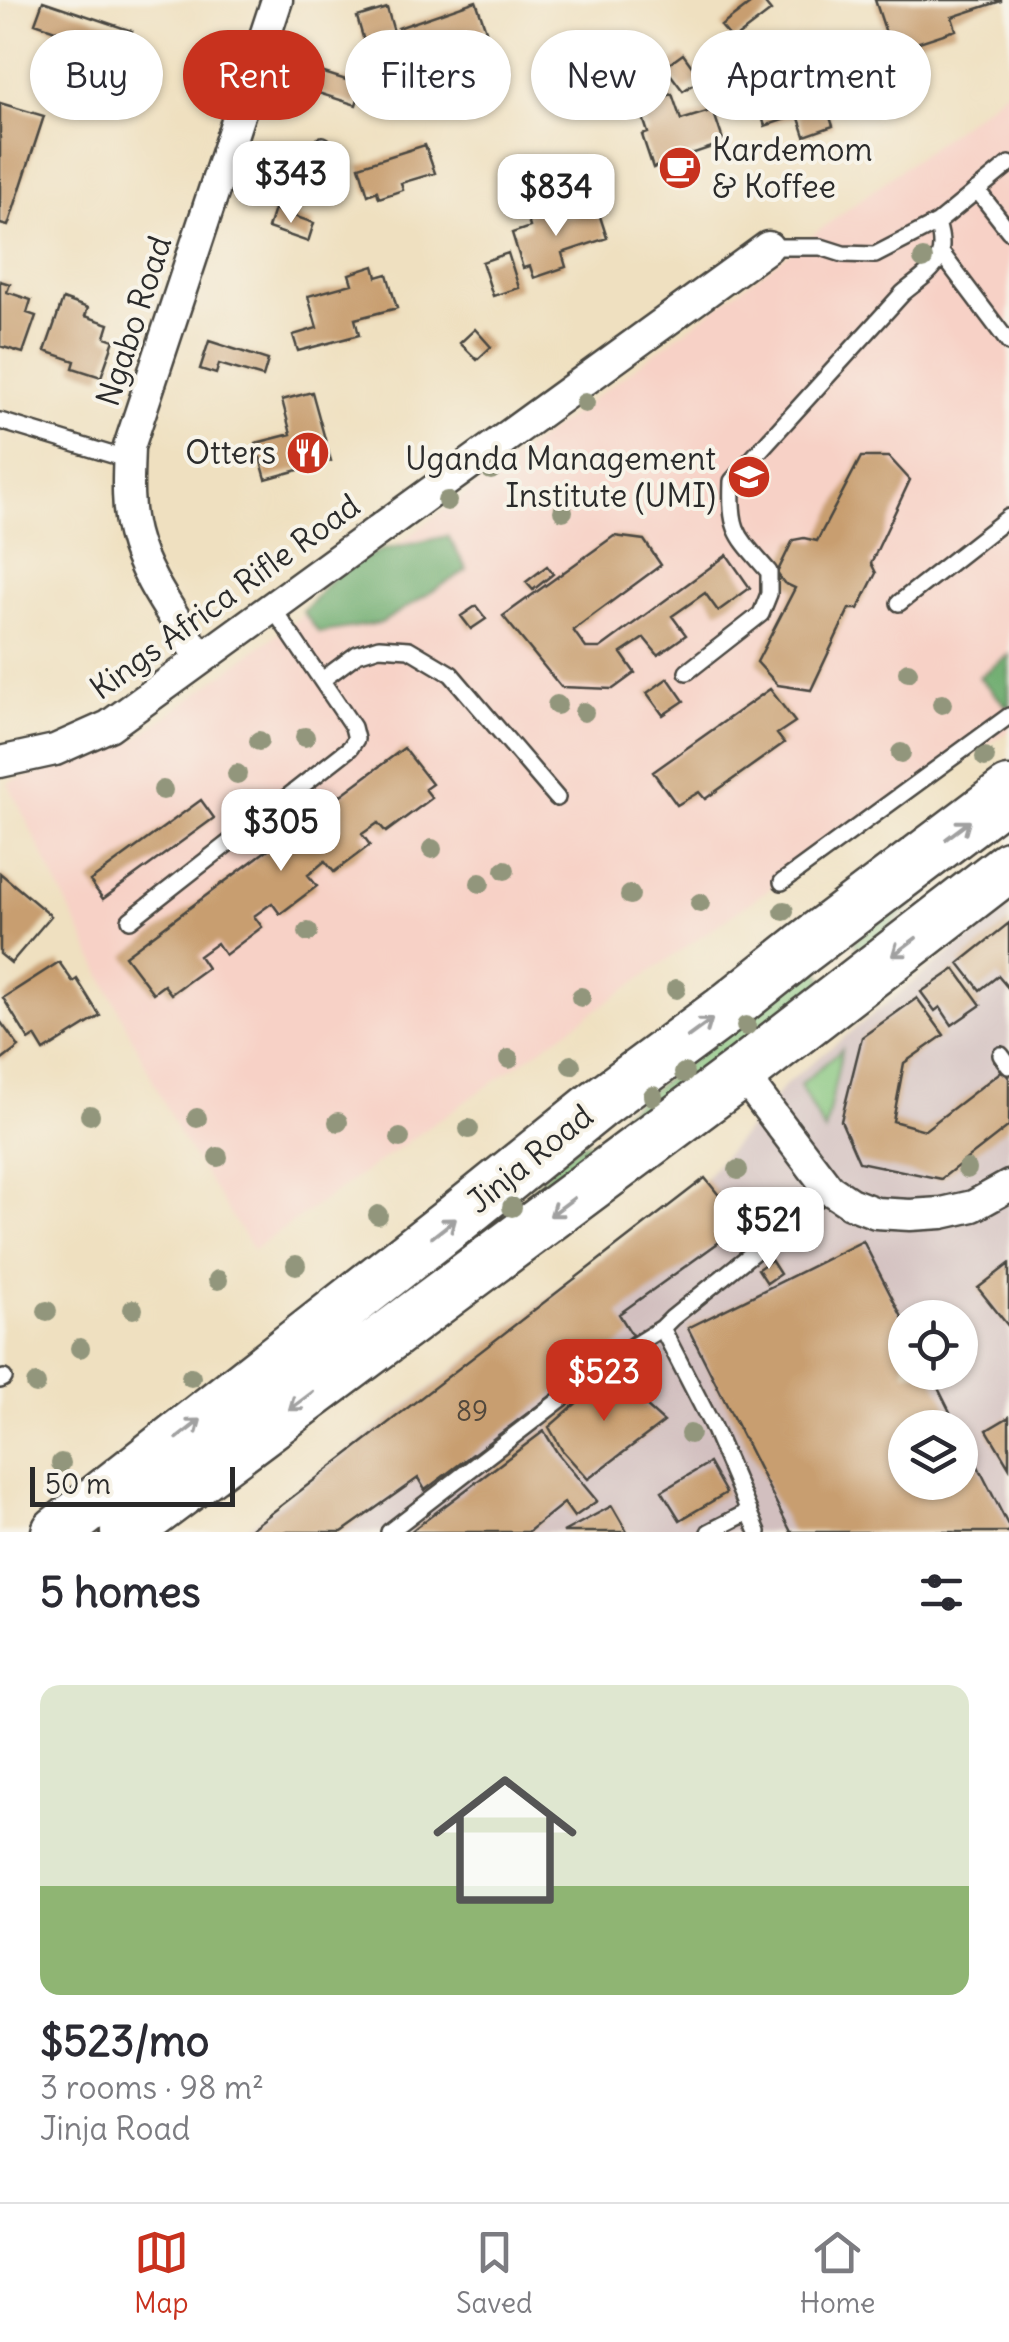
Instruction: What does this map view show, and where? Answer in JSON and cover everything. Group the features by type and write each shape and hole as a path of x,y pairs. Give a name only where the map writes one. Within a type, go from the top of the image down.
{"highway":[{"name":"Jinja Road","path":"57,1532 597,1105 1009,792"},
{"name":"Jinja Road","path":"126,1532 741,1074 1009,866"},
{"path":"803,948 820,952 826,958 834,968 842,994"},
{"path":"597,1105 597,1119 610,1144 622,1152 638,1151"}],"street":[{"name":"Ngabo Road","path":"200,658 151,577 133,534 127,492 129,447 276,0"},
{"name":"Kings Africa Rifle Road","path":"0,762 56,750 109,726 768,246"},
{"path":"741,1074 829,1189 850,1203 876,1213 942,1213 974,1206 1009,1186"}],"lane":[{"path":"226,155 312,180 324,145"},
{"path":"768,246 822,246 843,254 875,255 938,224 1009,164"},
{"path":"978,190 1009,231"},
{"path":"687,672 761,614 769,594 769,572 737,536 731,508 732,481 903,293 934,268 942,254 938,224"},
{"path":"942,254 1009,343"},
{"path":"0,421 129,460"},
{"path":"899,603 1009,517"},
{"path":"130,920 350,748 356,739 353,727 272,607"},
{"path":"322,680 357,654 380,647 410,649 451,674 557,798"},
{"path":"782,882 1009,716"},
{"path":"389,1532 617,1356 662,1328 829,1189"},
{"path":"662,1328 712,1425 758,1532"},
{"path":"708,1532 748,1512"}],"shaded area":[{"name":"Uganda Management Institute (UMI)","path":"1009,89 1009,731 799,868 253,1250 180,1136 8,783 136,739"},
{"path":"1009,906 1009,1532 242,1532 705,1178 788,1082"}],"green space":[{"path":"448,536 467,570 381,623 319,633 303,612 341,568 382,550"},
{"path":"1009,655 1009,709 979,677"},
{"path":"936,883 868,947 856,947 854,941"},
{"path":"811,970 819,971 822,984 634,1122 626,1121 622,1113"},
{"path":"842,1049 825,1132 800,1085"},
{"path":"583,1143 598,1148 598,1155 520,1203 561,1159"}],"building":[{"path":"755,0 762,0 771,11 746,30 724,30 721,26"},
{"path":"875,0 1001,0 952,17 956,30 931,38 931,30 885,30"},
{"path":"43,1 129,30 55,30 35,23"},
{"path":"476,1 486,30 399,30"},
{"path":"387,8 393,30 361,30 357,17"},
{"path":"683,54 691,65 691,86 683,91 671,75 671,63"},
{"path":"325,73 345,80 345,102 325,95"},
{"path":"671,94 681,120 691,117 691,120 716,120 724,143 688,155 692,168 662,177 658,166 653,168 642,135 648,133 644,120 671,120"},
{"path":"0,103 30,112 30,120 43,120 8,226 0,224"},
{"path":"800,120 831,120 833,126 805,136"},
{"path":"425,145 435,173 401,183 403,190 379,198 377,191 368,195 359,166"},
{"path":"548,207 552,221 597,207 607,238 562,253 566,267 534,278 530,266 523,268 512,233 530,227 526,214"},
{"path":"274,209 314,223 308,242 268,228"},
{"path":"508,253 519,288 493,296 482,262"},
{"path":"374,266 377,277 387,274 397,308 355,319 359,335 298,351 293,335 317,328 308,296 352,284 349,274"},
{"path":"0,281 10,284 7,292 31,300 27,313 36,316 23,353 0,346"},
{"path":"63,299 88,308 85,316 109,324 105,337 114,340 101,377 73,368 75,361 45,351"},
{"path":"475,329 491,347 477,360 460,343"},
{"path":"209,341 268,360 263,377 219,364 216,374 200,369"},
{"path":"312,392 331,461 266,479 256,443 291,434 282,400"},
{"path":"861,457 889,457 910,480 871,563 876,573 858,609 849,609 811,690 778,685 757,662 795,588 784,583 777,573 793,540 817,541"},
{"path":"614,536 644,540 661,565 573,630 586,648 600,648 727,555 750,588 718,611 705,593 672,616 686,635 658,655 644,638 621,653 635,673 613,689 561,687 503,616"},
{"path":"547,566 553,574 533,590 526,582"},
{"path":"476,606 486,619 471,629 461,616"},
{"path":"668,678 684,701 663,715 647,693"},
{"path":"770,689 795,722 777,734 784,743 705,799 699,792 677,805 653,772"},
{"path":"404,748 432,784 425,789 432,798 386,832 378,823 362,834 370,845 334,872 325,861 308,875 317,886 280,914 272,903 254,916 262,927 225,955 217,943 199,956 207,968 171,994 164,985 153,993 125,956"},
{"path":"201,800 214,818 103,899 90,881"},
{"path":"0,873 51,916 11,963 0,954"},
{"path":"1009,923 1009,989 998,976 980,990 959,963"},
{"path":"59,962 73,982 77,979 100,1016 44,1051 35,1036 29,1040 3,998"},
{"path":"955,969 981,1005 952,1025 940,1007 935,1011 921,992"},
{"path":"917,998 944,1035 904,1063 893,1121 925,1130 1003,1070 1009,1078 1009,1126 941,1179 859,1162 841,1121 862,1037"},
{"path":"0,1021 19,1047 2,1060 0,1058"},
{"path":"705,1178 743,1225 619,1314 632,1335 425,1490 418,1478 342,1532 247,1532"},
{"path":"863,1241 893,1300 888,1300 888,1390 939,1390 949,1410 888,1410 888,1500 978,1500 978,1466 1009,1532 791,1532 688,1328"},
{"path":"771,1260 780,1274 767,1283 758,1269"},
{"path":"1009,1264 1009,1327 978,1288"},
{"path":"620,1365 637,1398 664,1422 588,1479 562,1450 549,1427"},
{"path":"1009,1417 1009,1467 987,1430"},
{"path":"544,1431 597,1501 574,1517 564,1503 528,1532 410,1532"},
{"path":"709,1463 726,1493 680,1520 662,1491"},
{"path":"612,1506 627,1532 563,1532"}],"place":[{"name":"Kardemom & Koffee","path":"680,168"},
{"name":"Otters","path":"308,453"},
{"name":"Uganda Management Institute (UMI)","path":"749,477"}]}
